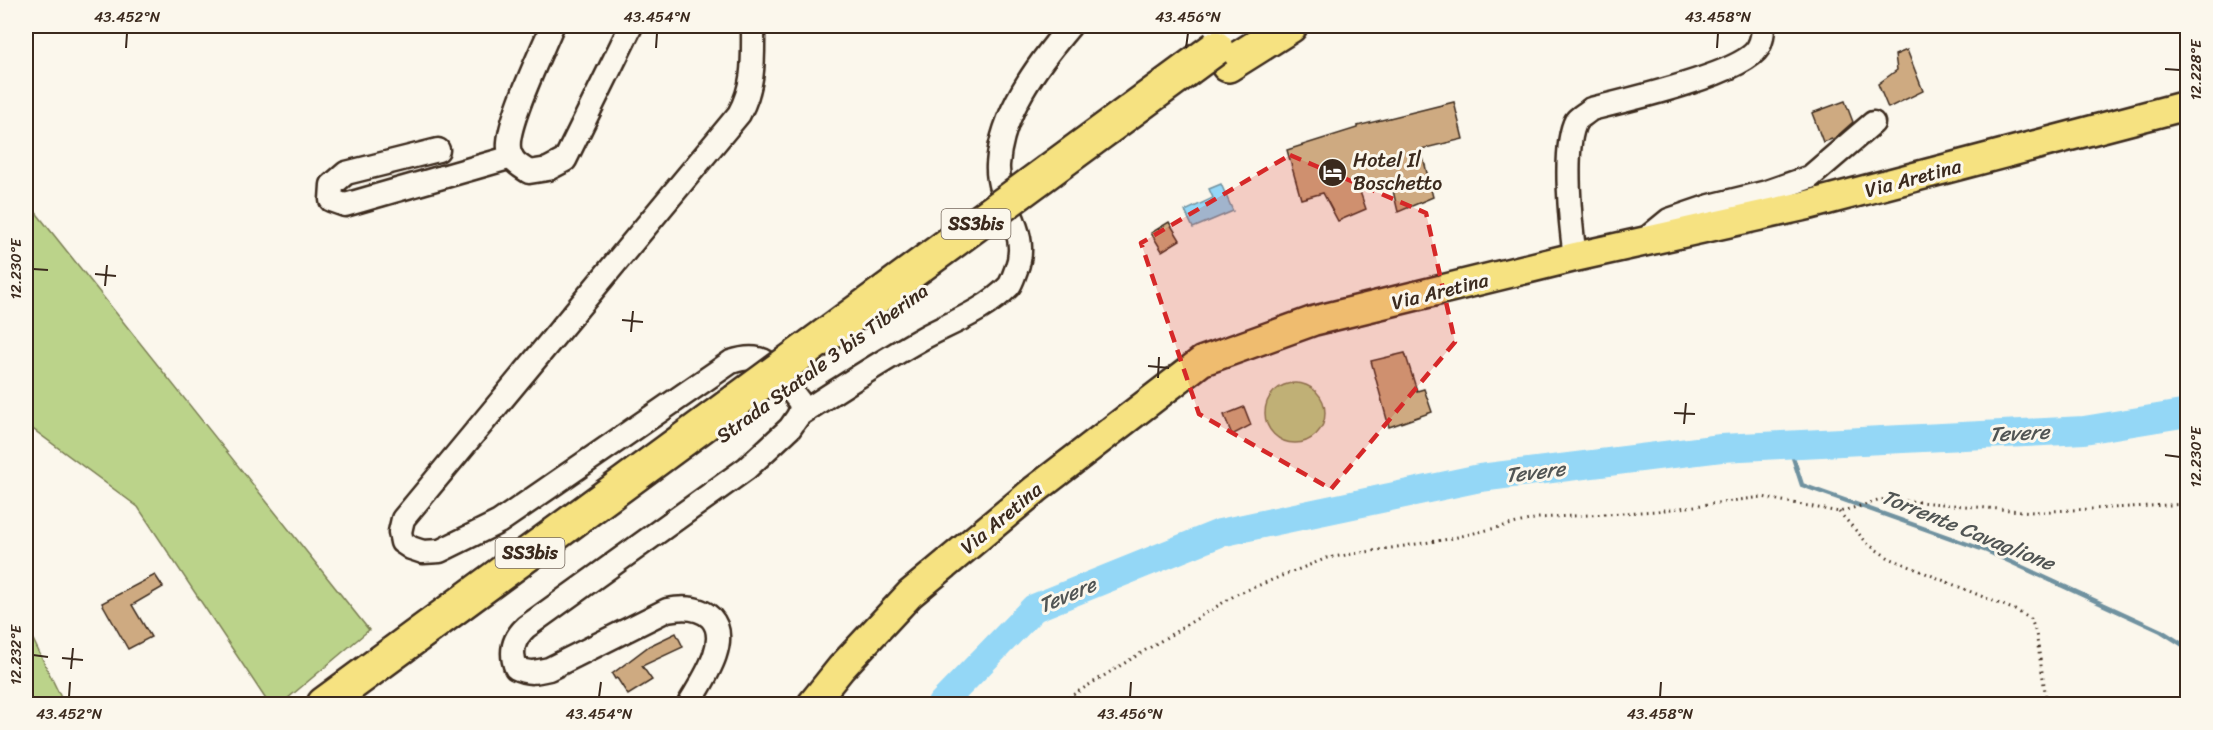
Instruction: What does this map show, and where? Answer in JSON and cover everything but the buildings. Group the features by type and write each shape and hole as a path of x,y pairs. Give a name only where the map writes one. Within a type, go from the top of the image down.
{"highway":[{"name":"Strada Statale 3 bis Tiberina","path":"324,705 742,409 1222,56 1251,26"},
{"name":"Strada Statale 3 bis Tiberina","path":"1222,56 1290,26"},
{"name":"Strada Statale 3 bis Tiberina","path":"357,705 742,409"}],"main road":[{"name":"Via Aretina","path":"812,705 841,668 910,594 1036,489 1202,361 1313,321 1575,257 1808,205 2187,105"}],"street":[{"path":"552,26 515,117 509,147 514,162 529,172 548,169 565,160 631,26"},
{"path":"689,705 708,671 720,635 717,624 706,613 681,608 667,610 549,669 533,672 523,672 516,668 513,647 518,634 526,627 747,468 790,428 799,415 800,401 767,361 757,357 732,362 499,522 440,551 423,552 411,548 402,542 400,532 403,519 739,114 748,99 752,77 753,26"},
{"path":"799,415 864,371 980,308 1010,285 1021,258 1021,240 999,187 998,165 1003,135 1027,86 1048,52 1070,26"},
{"path":"1575,257 1569,206 1570,145 1577,120 1591,110 1717,72 1746,59 1758,48 1763,35 1763,26"},
{"path":"1641,243 1669,220 1710,206 1767,192 1810,177 1873,123"},
{"path":"438,150 346,173 332,184 331,200 345,205 512,157"}],"path":[{"path":"1058,705 1237,594 1327,558 1449,539 1538,518 1657,510 1762,498 1839,512 1885,499 2033,512 2187,504"},
{"path":"1839,512 1869,545 1889,558 2015,610 2031,620 2036,633 2047,705"}],"highlighted area":[{"path":"1290,155 1426,213 1455,342 1331,489 1199,414 1141,243"}],"green space":[{"path":"26,200 369,630 281,704 269,704 138,507 26,424"},
{"path":"1289,383 1301,383 1317,391 1323,401 1325,413 1323,425 1317,435 1301,443 1289,443 1273,435 1265,419 1265,407 1273,391"},
{"path":"27,627 64,704 26,704"}],"water":[{"path":"1221,184 1233,211 1193,228 1185,211 1213,198 1209,189"}],"waterway":[{"name":"Tevere","path":"941,704 1034,608 1220,533 1480,478 1721,448 2084,430 2188,413"},
{"name":"Torrente Cavaglione","path":"1789,445 1802,485 1987,551 2161,631 2188,648"}],"place":[{"name":"Hotel Il Boschetto","path":"1332,172"}]}
